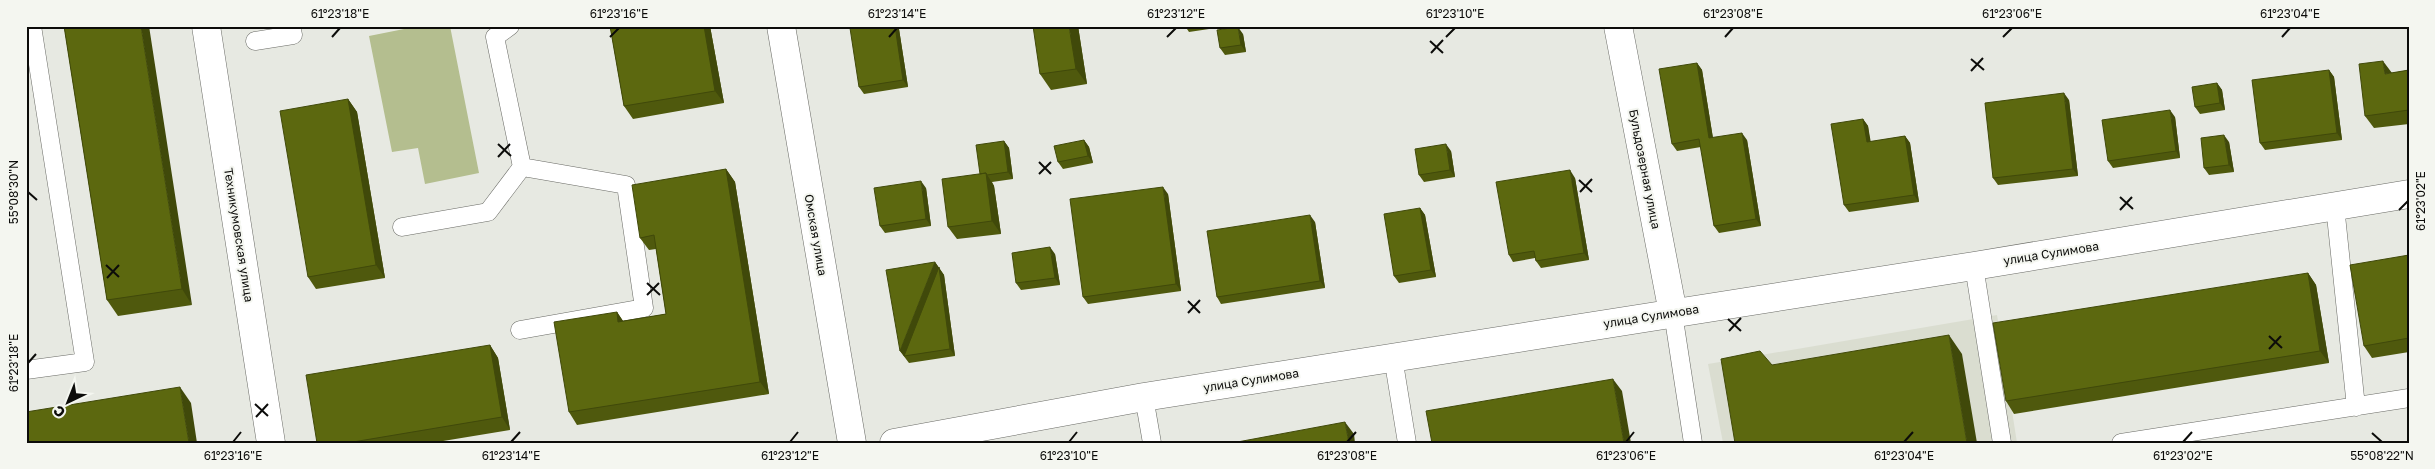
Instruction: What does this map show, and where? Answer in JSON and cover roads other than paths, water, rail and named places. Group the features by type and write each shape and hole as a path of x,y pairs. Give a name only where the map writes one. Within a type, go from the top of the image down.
{"street":[{"name":"Техникумовская улица","path":"206,26 271,443"},
{"name":"Омская улица","path":"781,26 852,443"},
{"name":"Бульдозерная улица","path":"1618,26 1673,313"},
{"name":"улица Сулимова","path":"894,443 1144,397 1974,266 2409,194"}],"lane":[{"path":"26,370 85,362 32,26"},
{"path":"255,41 293,35 291,26"},
{"path":"402,227 488,212 522,166 495,37 510,26"},
{"path":"520,330 644,308 626,185 522,166"},
{"path":"2335,206 2356,407"},
{"path":"1974,266 2002,443"},
{"path":"1673,313 1693,443"},
{"path":"1394,357 1407,443"},
{"path":"1144,397 1152,443"},
{"path":"2120,443 2409,398"}]}
